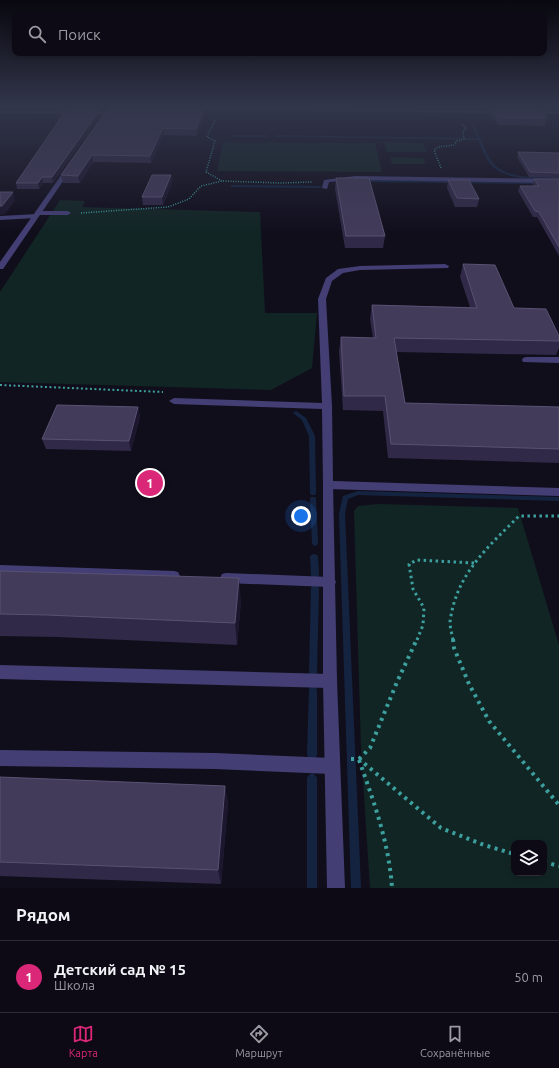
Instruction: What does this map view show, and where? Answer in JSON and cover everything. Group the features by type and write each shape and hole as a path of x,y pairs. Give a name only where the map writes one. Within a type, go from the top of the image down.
{"street":[{"path":"0,267 73,163"},
{"path":"326,188 326,181 355,178 559,182"},
{"path":"0,218 68,213"},
{"path":"336,888 330,681 327,406 322,299 329,280 341,271 360,268 445,266"},
{"path":"526,360 559,360"},
{"path":"174,401 186,400 327,406"},
{"path":"328,485 559,492"},
{"path":"0,570 189,577"},
{"path":"212,578 330,582"},
{"path":"0,672 330,681"},
{"path":"0,758 215,761 332,766"}],"path":[{"path":"213,148 206,172 222,181"},
{"path":"436,148 434,150 445,179"},
{"path":"68,213 95,213 168,207 189,198 201,186 222,181 280,183 326,181"},
{"path":"0,385 172,392 186,400"},
{"path":"559,516 519,516 484,551 468,572 456,598 450,623 454,648 469,684 489,721 559,805"},
{"path":"359,759 370,748 396,682 423,625 424,608 413,589 409,564 417,560 475,563"},
{"path":"359,759 441,828 484,845 511,853"},
{"path":"359,759 385,833 392,865 392,888"},
{"path":"547,863 559,866"}],"green space":[{"path":"222,148 376,148 382,172 217,171"},
{"path":"386,148 425,148 427,152 387,152"},
{"path":"390,157 423,158 426,164 392,164"},
{"path":"60,200 85,201 82,207 260,212 265,313 317,313 312,368 271,390 0,382 0,292"},
{"path":"378,504 518,508 559,645 559,888 370,888 361,748 354,511 358,506"}],"building":[{"path":"40,148 72,148 52,177 42,177 38,183 16,183"},
{"path":"80,148 154,148 150,156 92,155 78,176 61,175"},
{"path":"518,152 559,153 559,173 530,172"},
{"path":"152,175 171,175 162,197 142,197"},
{"path":"336,178 369,178 385,236 346,236"},
{"path":"534,179 559,179 559,247 539,212 535,211 520,186 539,186"},
{"path":"448,180 469,180 479,199 457,198"},
{"path":"0,192 13,192 2,206 0,206"},
{"path":"463,264 495,265 514,308 546,309 559,336 559,341 394,338 405,403 559,407 559,449 391,444 385,396 344,396 341,337 376,338 372,305 477,308"},
{"path":"57,405 138,407 129,441 42,439"},
{"path":"0,571 239,578 235,623 0,614"},
{"path":"0,777 225,786 218,870 0,862"}],"waterway":[{"path":"484,148 490,162 499,170 515,176 559,178"},
{"path":"361,181 540,183"},
{"path":"232,186 320,187"},
{"path":"296,413 304,419 312,436 313,493"},
{"path":"356,888 342,514 345,498 358,493 559,499"},
{"path":"313,499 315,543"},
{"path":"314,557 315,575"},
{"path":"313,672 315,588"},
{"path":"312,755 313,690"},
{"path":"312,778 312,888"}],"place":[{"name":"Детский сад № 15","path":"150,483"}]}
